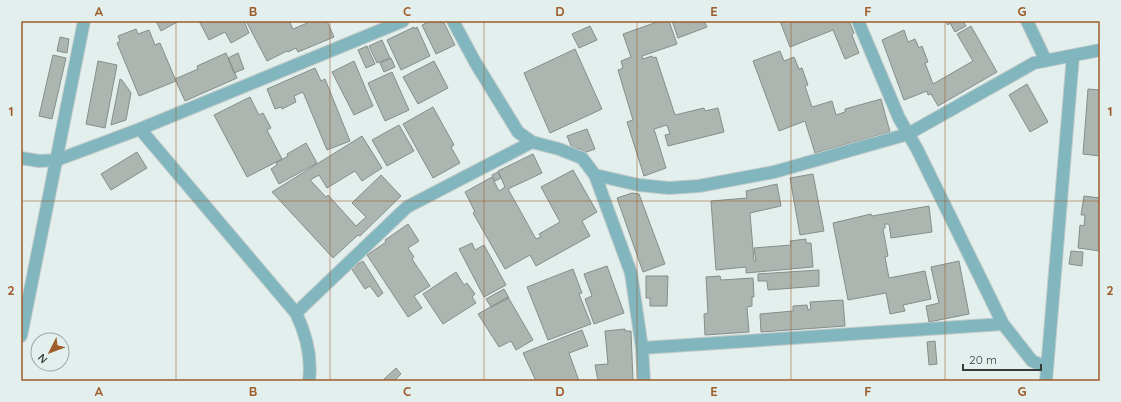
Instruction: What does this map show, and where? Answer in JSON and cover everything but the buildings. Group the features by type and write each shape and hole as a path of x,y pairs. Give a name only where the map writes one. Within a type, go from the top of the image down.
{"street":[{"path":"21,336 84,21"},
{"path":"21,158 39,161 57,160 140,129 403,21"},
{"path":"453,21 475,62 518,132 532,142 559,149 582,158 595,175 631,273 642,348 644,381"},
{"path":"858,21 899,118 1003,324 1032,361 1047,367"},
{"path":"1027,21 1045,59"},
{"path":"595,175 639,185 669,188 699,186 774,172 908,134 1034,63 1045,59 1073,56 1100,50"},
{"path":"1046,381 1073,56"},
{"path":"140,129 296,313 304,331 311,370 309,381"},
{"path":"296,313 407,207 532,142"},
{"path":"642,348 1003,324"}]}
